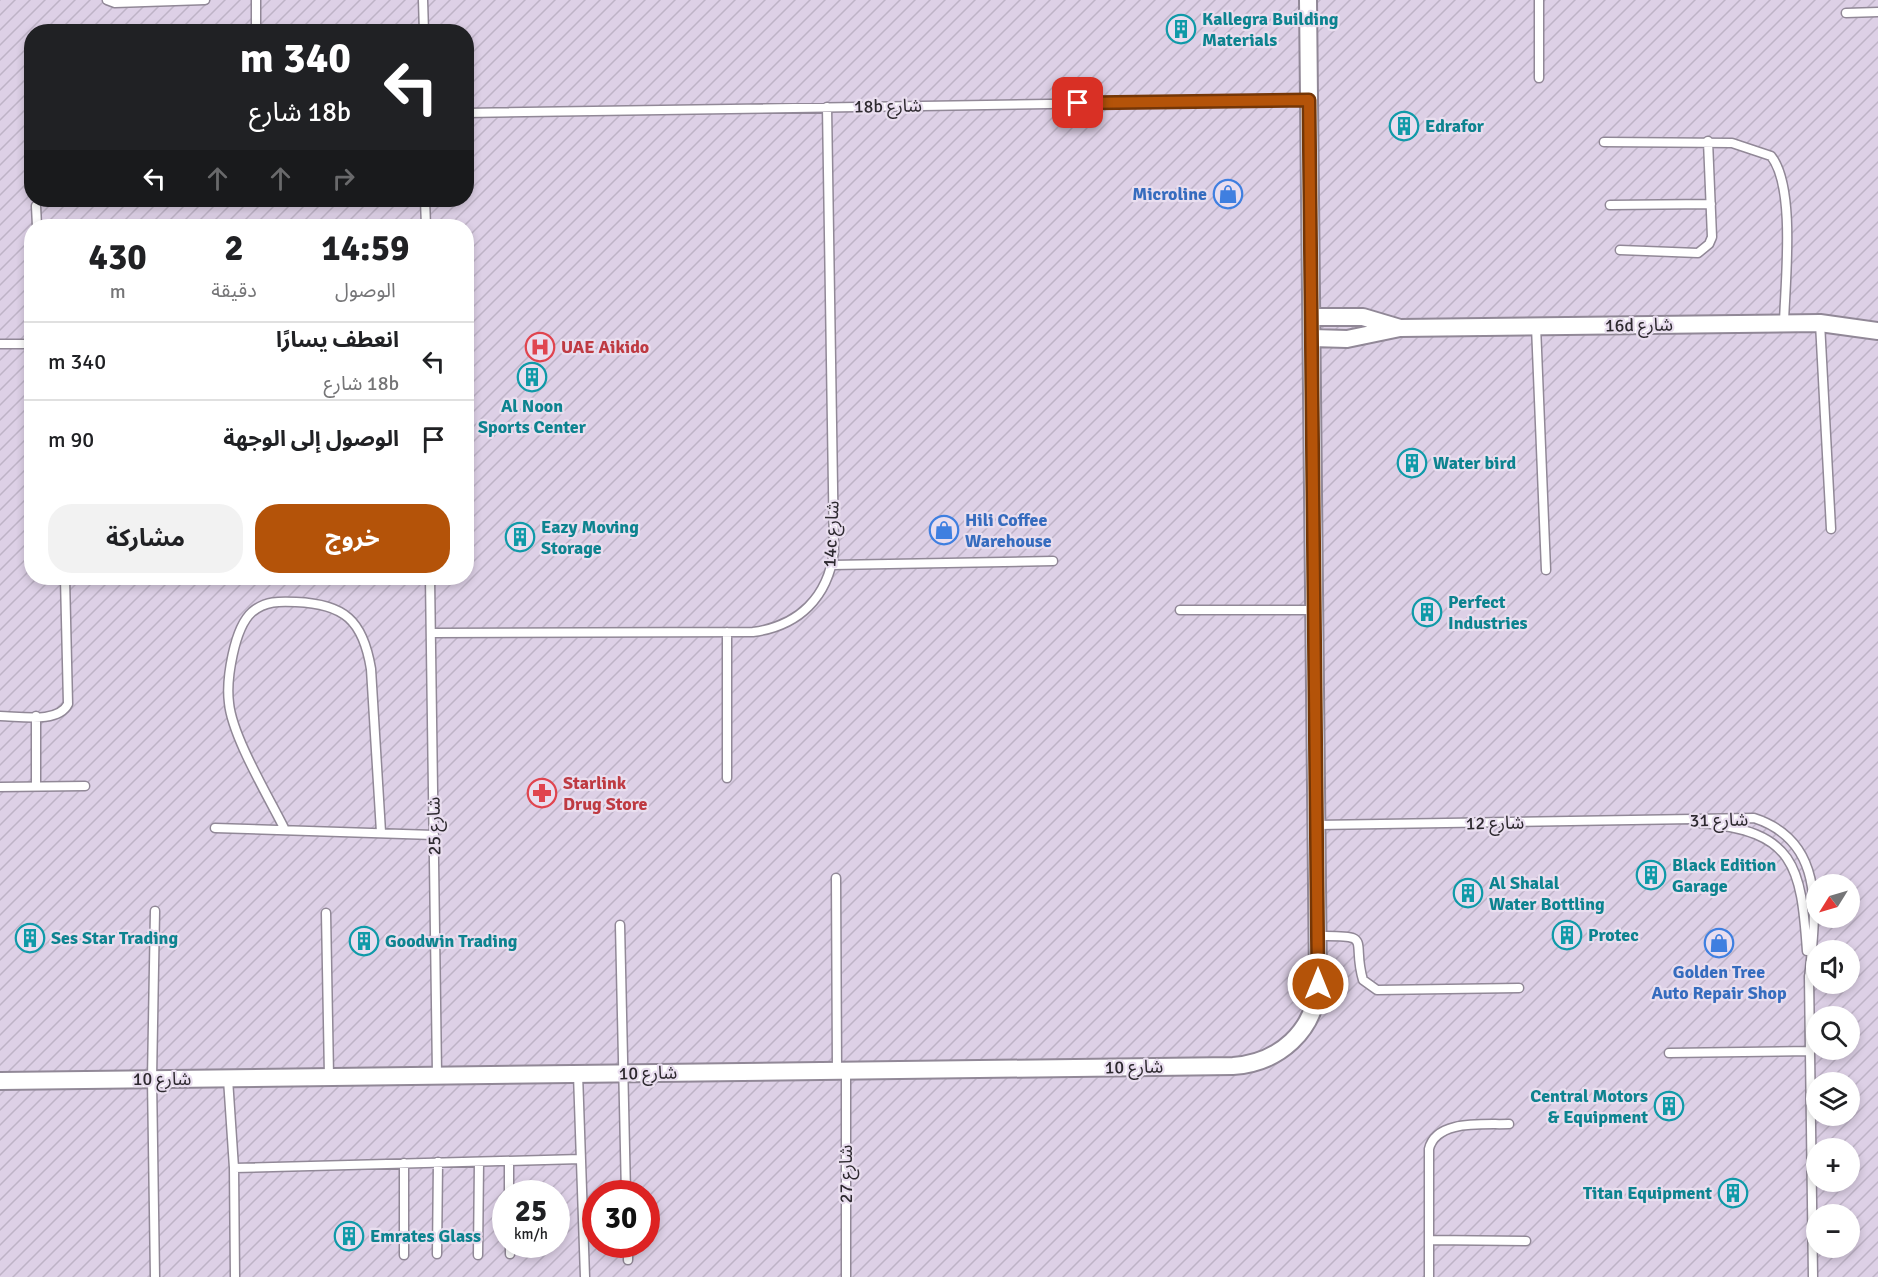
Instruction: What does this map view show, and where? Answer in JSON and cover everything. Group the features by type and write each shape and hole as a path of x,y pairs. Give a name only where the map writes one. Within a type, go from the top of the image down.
{"street":[{"path":"1308,0 1318,936"},
{"name":"16d شارع","path":"1312,317 1363,317 1400,328"},
{"name":"16d شارع","path":"1312,338 1347,339 1400,328 1536,326 1820,323 1878,331"},
{"name":"شارع 10","path":"0,1081 1245,1065 1269,1058 1290,1044 1305,1027 1315,1006 1318,984 1318,936"}],"lane":[{"path":"107,0 115,3 205,0"},
{"path":"256,0 256,24"},
{"path":"423,0 424,24"},
{"path":"1539,0 1539,78"},
{"path":"1846,13 1878,12"},
{"name":"18b شارع","path":"474,113 1309,100"},
{"name":"14c شارع","path":"431,633 767,630 793,620 804,612 822,591 832,565 827,107"},
{"path":"1620,250 1698,253 1711,241 1708,141"},
{"path":"1604,142 1708,141 1732,143 1767,154 1777,166 1783,182 1786,209 1784,323"},
{"path":"1610,205 1711,204"},
{"path":"36,207 37,219"},
{"path":"1820,323 1831,529"},
{"path":"1536,326 1546,570"},
{"path":"0,344 24,344"},
{"path":"832,565 1053,561"},
{"path":"0,716 57,715 68,704 65,585"},
{"name":"شارع 25","path":"430,585 437,1074"},
{"path":"284,828 236,729 228,692 231,667 246,620 262,606 282,602 321,603 333,607 353,622 366,644 371,669 381,832"},
{"path":"1180,610 1315,610"},
{"path":"727,632 728,778"},
{"path":"36,716 36,786"},
{"path":"0,787 85,786"},
{"name":"شارع 31","path":"1673,821 1731,817 1754,818 1775,827 1793,842 1806,861 1812,883 1812,940"},
{"name":"شارع 12","path":"1317,825 1673,821"},
{"name":"شارع 31","path":"1673,821 1740,828 1763,837 1783,852 1801,885 1806,944"},
{"path":"215,828 284,828 434,835"},
{"name":"شارع 27","path":"836,878 846,1277"},
{"path":"155,911 152,1079 155,1277"},
{"path":"326,913 328,1076"},
{"path":"620,925 621,1073 625,1180"},
{"path":"1318,936 1349,936 1356,939 1360,945 1363,980 1377,990 1519,988"},
{"path":"1668,1053 1806,1051"},
{"name":"شارع 31","path":"1810,1060 1813,1277"},
{"path":"578,1074 585,1277"},
{"path":"228,1079 234,1168 235,1277"},
{"path":"1430,1277 1428,1149 1432,1137 1437,1132 1456,1127 1509,1124"},
{"path":"234,1168 581,1159"},
{"path":"478,1254 479,1161"},
{"path":"509,1161 509,1180"},
{"path":"437,1254 438,1162"},
{"path":"404,1163 404,1255"},
{"path":"1431,1240 1526,1241"}],"shaded area":[{"path":"0,0 1878,0 1878,1277 0,1277"}],"place":[{"name":"Kallegra Building Materials","path":"1181,29"},
{"name":"Edrafor","path":"1404,126"},
{"name":"Microline","path":"1228,194"},
{"name":"UAE Aikido","path":"540,347"},
{"name":"Al Noon Sports Center","path":"532,377"},
{"name":"Water bird","path":"1412,463"},
{"name":"Hili Coffee Warehouse","path":"944,530"},
{"name":"Eazy Moving Storage","path":"520,537"},
{"name":"Perfect Industries","path":"1427,612"},
{"name":"Starlink Drug Store","path":"542,793"},
{"name":"Black Edition Garage","path":"1651,875"},
{"name":"Al Shalal Water Bottling","path":"1468,893"},
{"name":"Protec","path":"1567,935"},
{"name":"Ses Star Trading","path":"30,938"},
{"name":"Goodwin Trading","path":"364,941"},
{"name":"Golden Tree Auto Repair Shop","path":"1719,943"},
{"name":"Central Motors & Equipment","path":"1669,1106"},
{"name":"Titan Equipment","path":"1733,1193"},
{"name":"Emrates Glass","path":"349,1236"}],"route":[{"path":"1078,103 1309,100 1318,984"}]}
